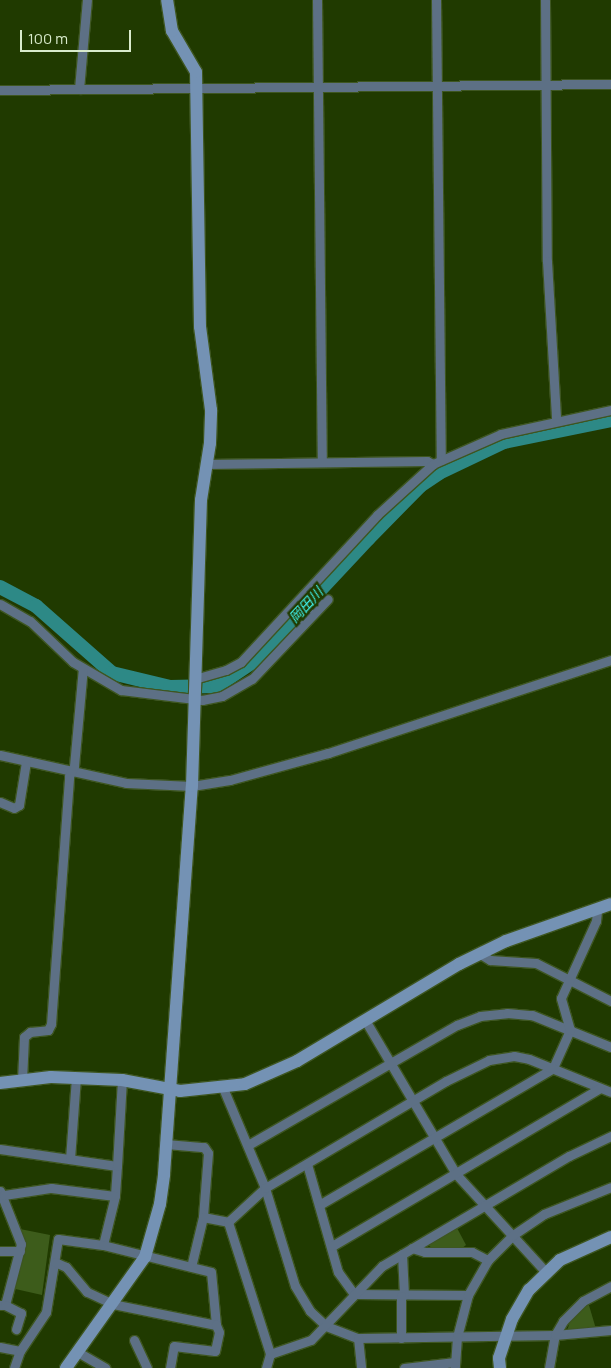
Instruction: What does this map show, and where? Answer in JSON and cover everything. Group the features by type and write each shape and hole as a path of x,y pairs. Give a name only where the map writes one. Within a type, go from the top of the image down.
{"street":[{"path":"79,89 87,0"},
{"path":"66,1368 76,1351 113,1304 145,1257 160,1204 170,1090 197,699 201,500 211,410 200,327 196,72 172,31 167,0"},
{"path":"317,0 322,462"},
{"path":"436,0 438,85 437,462"},
{"path":"545,0 547,261 556,419"},
{"path":"0,90 611,84"},
{"path":"198,678 226,670 241,662 377,515 437,462 501,434 556,419 611,410"},
{"path":"206,464 437,462"},
{"path":"0,604 30,621 64,655 121,690 210,700 222,696 252,679 328,599"},
{"path":"0,755 120,782 192,786 251,776 611,660"},
{"path":"22,1080 24,1037 30,1032 48,1030 51,1024 69,776 72,771 83,668"},
{"path":"0,802 14,808 19,805 26,762"},
{"path":"0,1083 76,1077 122,1080 170,1090 223,1088 264,1077 506,941 597,911 611,904"},
{"path":"319,1205 553,1068 570,1030 561,998 596,921 597,911"},
{"path":"480,954 490,960 528,961 570,978 611,1001"},
{"path":"248,1145 457,1025 489,1014 532,1015 611,1047"},
{"path":"365,1020 456,1174 545,1272"},
{"path":"228,1222 266,1188 489,1060 514,1056 553,1068 611,1092"},
{"path":"70,1159 76,1077"},
{"path":"102,1245 115,1196 122,1080"},
{"path":"223,1088 266,1188 295,1286 310,1311 326,1326 358,1338 556,1335 611,1330"},
{"path":"332,1246 600,1088"},
{"path":"270,1354 302,1345 326,1326 382,1266 569,1156 611,1136"},
{"path":"166,1144 204,1147 208,1153 203,1217 191,1267"},
{"path":"0,1149 117,1166"},
{"path":"307,1164 338,1272 354,1294"},
{"path":"404,1368 455,1365 457,1337 468,1295 488,1260 513,1235 544,1214 611,1187"},
{"path":"16,1329 21,1313 3,1305 20,1251 17,1231 2,1193 51,1188 115,1196"},
{"path":"203,1217 228,1222"},
{"path":"228,1222 270,1354 266,1368"},
{"path":"500,1368 507,1336 518,1307 545,1272 574,1251 611,1237"},
{"path":"14,1368 20,1351 46,1312 58,1239 102,1245 211,1272 216,1325 219,1332 215,1351 174,1346 170,1368"},
{"path":"412,1248 425,1252 472,1252 488,1260"},
{"path":"0,1251 20,1251"},
{"path":"401,1338 402,1254"},
{"path":"55,1262 66,1267 87,1292 113,1304 216,1325"},
{"path":"549,1368 556,1335 571,1312 583,1301 611,1286"},
{"path":"354,1294 402,1296 468,1295"},
{"path":"358,1338 361,1368"},
{"path":"134,1340 147,1368"},
{"path":"0,1347 20,1351"},
{"path":"76,1351 106,1368"}],"green space":[{"path":"453,1228 457,1228 466,1245 461,1249 434,1249 429,1246 430,1241"},
{"path":"20,1229 50,1235 42,1295 11,1288 25,1246"},
{"path":"588,1302 596,1329 567,1331 572,1315"}],"waterway":[{"name":"岡田川","path":"0,587 36,606 112,673 170,687 217,686 254,661 420,486 439,473 504,442 611,420"}]}
